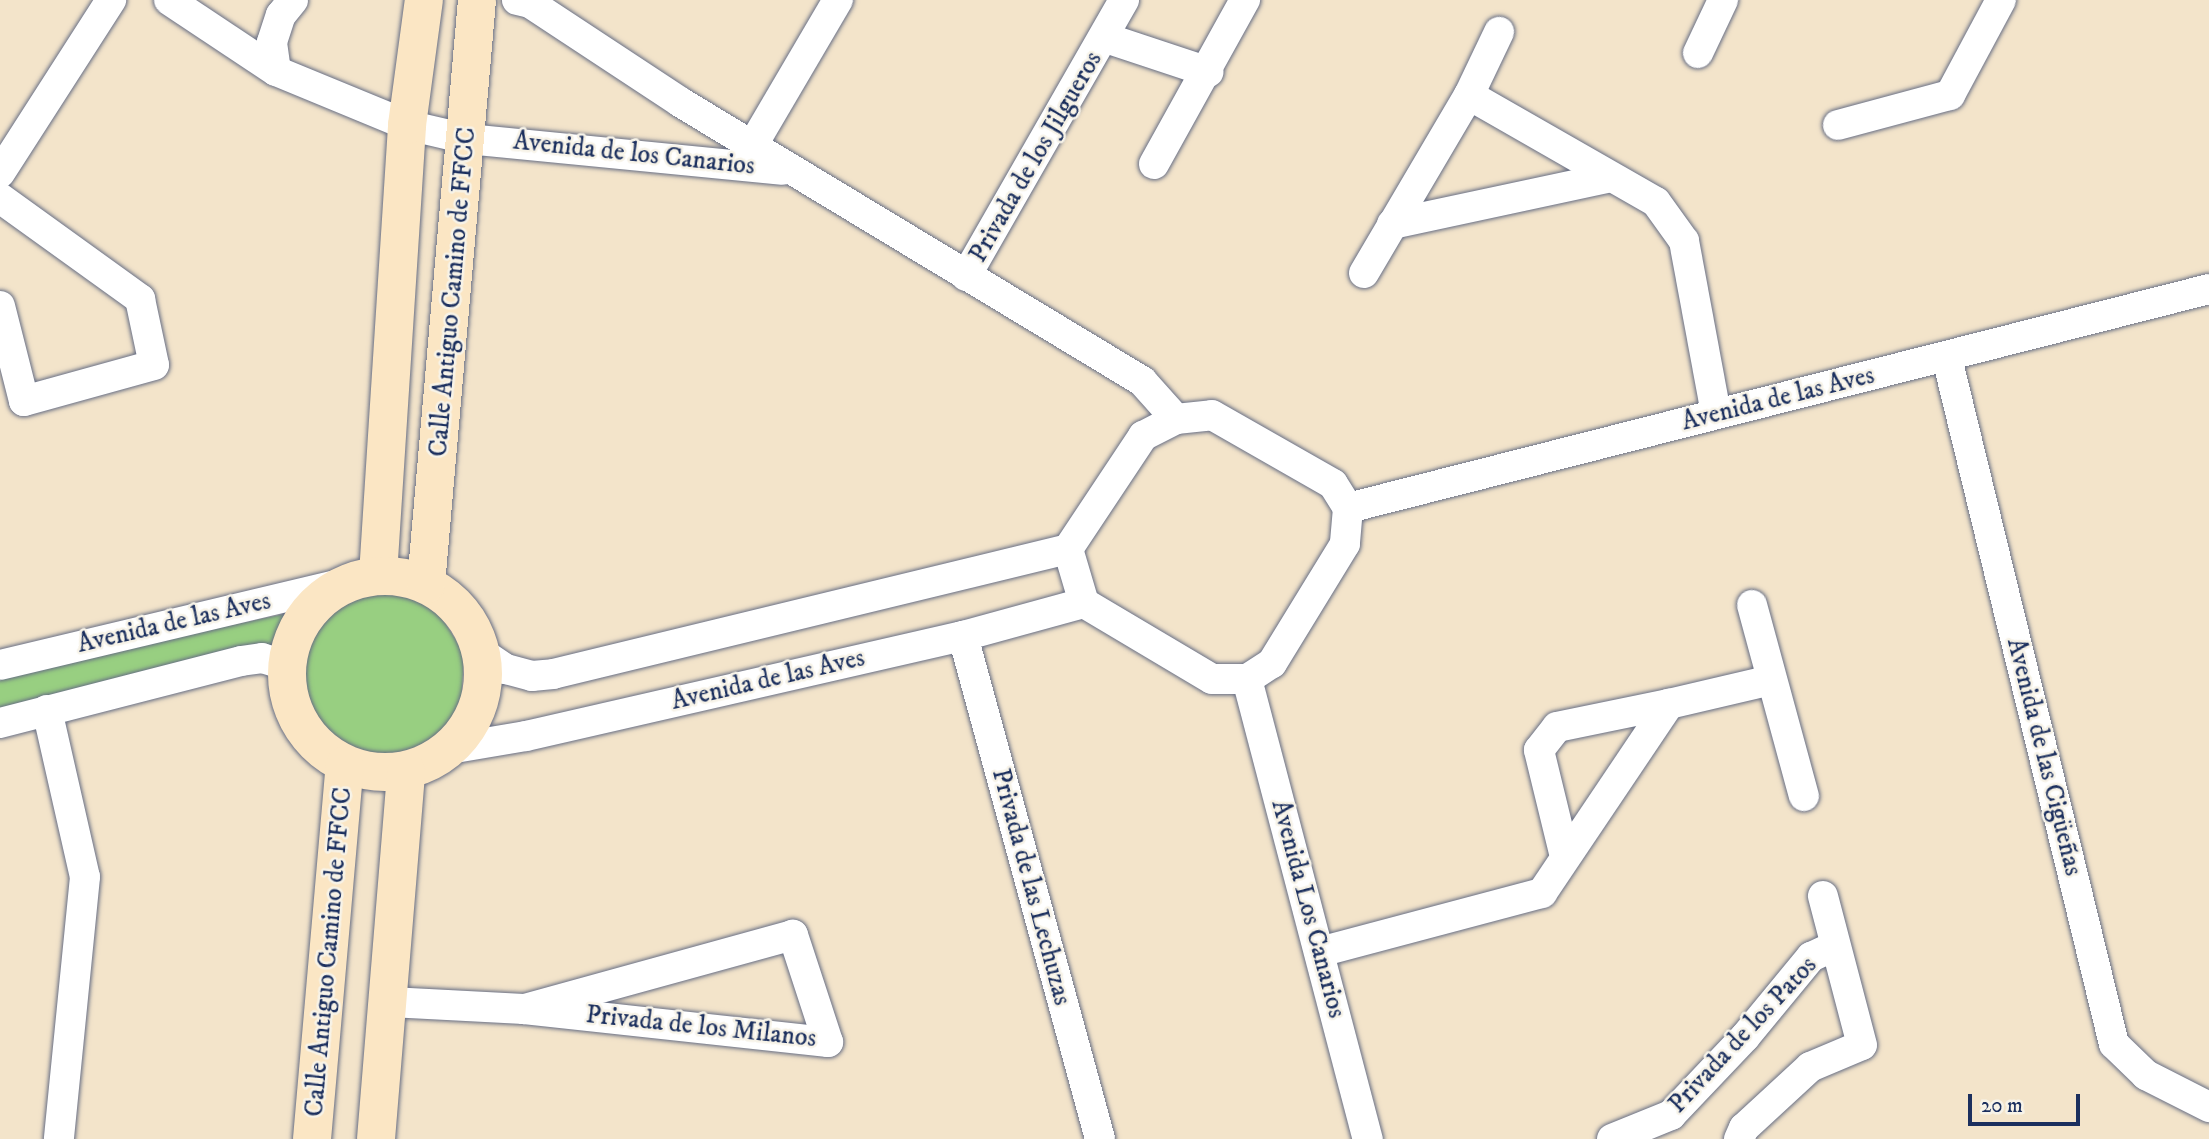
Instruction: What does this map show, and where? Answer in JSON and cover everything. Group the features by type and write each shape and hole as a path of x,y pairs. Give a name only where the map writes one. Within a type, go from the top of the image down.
{"main road":[{"name":"Calle Antiguo Camino de FFCC","path":"363,579 407,125 424,0"},
{"name":"Calle Antiguo Camino de FFCC","path":"426,584 467,139 477,0"},
{"path":"363,579 426,584 462,612 482,653 481,699 470,726 449,749 406,771 375,772 345,765 308,737 287,694 288,648 301,620 321,598 363,579"},
{"name":"Calle Antiguo Camino de FFCC","path":"312,1139 345,765"},
{"path":"376,1139 390,1002 406,771"}],"street":[{"path":"0,173 111,0"},
{"name":"Avenida de los Canarios","path":"169,0 276,71 407,125 467,139 675,156 748,154"},
{"path":"276,71 272,42 281,15 293,0"},
{"name":"Avenida de los Canarios","path":"517,0 530,3 680,102 748,154 796,172 1142,381 1177,419"},
{"path":"748,154 838,0"},
{"name":"Privada de los Jilgueros","path":"966,276 1106,38 1124,0"},
{"path":"1154,164 1208,72 1245,0"},
{"path":"1698,53 1723,0"},
{"path":"1838,125 1950,96 2001,0"},
{"path":"1364,273 1469,96 1499,32"},
{"name":"Privada de los Jilgueros","path":"1106,38 1208,72"},
{"path":"1469,96 1656,202 1684,241 1716,413"},
{"path":"675,156 684,133 680,102"},
{"path":"1392,224 1611,177"},
{"path":"0,198 140,299 154,365 24,401 0,306"},
{"name":"Avenida de las Aves","path":"1348,508 1716,413 1947,358 2209,289"},
{"name":"Avenida de las Cigüeñas","path":"1947,358 2114,1044 2146,1075 2209,1107"},
{"path":"482,653 506,669 532,676 553,674 1068,549 1143,436 1177,419 1212,415 1334,484 1348,508 1345,544 1272,663 1247,679 1212,679 1084,603 1068,549"},
{"name":"Avenida de las Aves","path":"0,665 363,579"},
{"name":"Avenida de las Aves","path":"449,749 526,736 963,636 1084,603"},
{"path":"1752,605 1804,796"},
{"name":"Privada de las Lechuzas","path":"963,636 1100,1139"},
{"name":"Avenida de las Aves","path":"0,723 262,657 278,663 288,673"},
{"name":"Avenida Los Canarios","path":"1247,679 1368,1139"},
{"path":"1565,857 1539,750 1556,727 1771,680"},
{"path":"1320,952 1542,893 1669,704"},
{"path":"47,710 85,877 59,1139"},
{"path":"1739,1139 1744,1128 1810,1067 1862,1045 1823,896"},
{"name":"Privada de los Milanos","path":"390,1002 524,1009 828,1042 793,936 524,1009"},
{"name":"Privada de los Patos","path":"1626,1137 1671,1115 1745,1037 1811,957 1835,946"}],"green space":[{"path":"376,585 410,592 442,618 464,653 461,709 434,747 376,763 342,751 296,705 297,640 0,711 0,673 294,612 346,591"}]}
